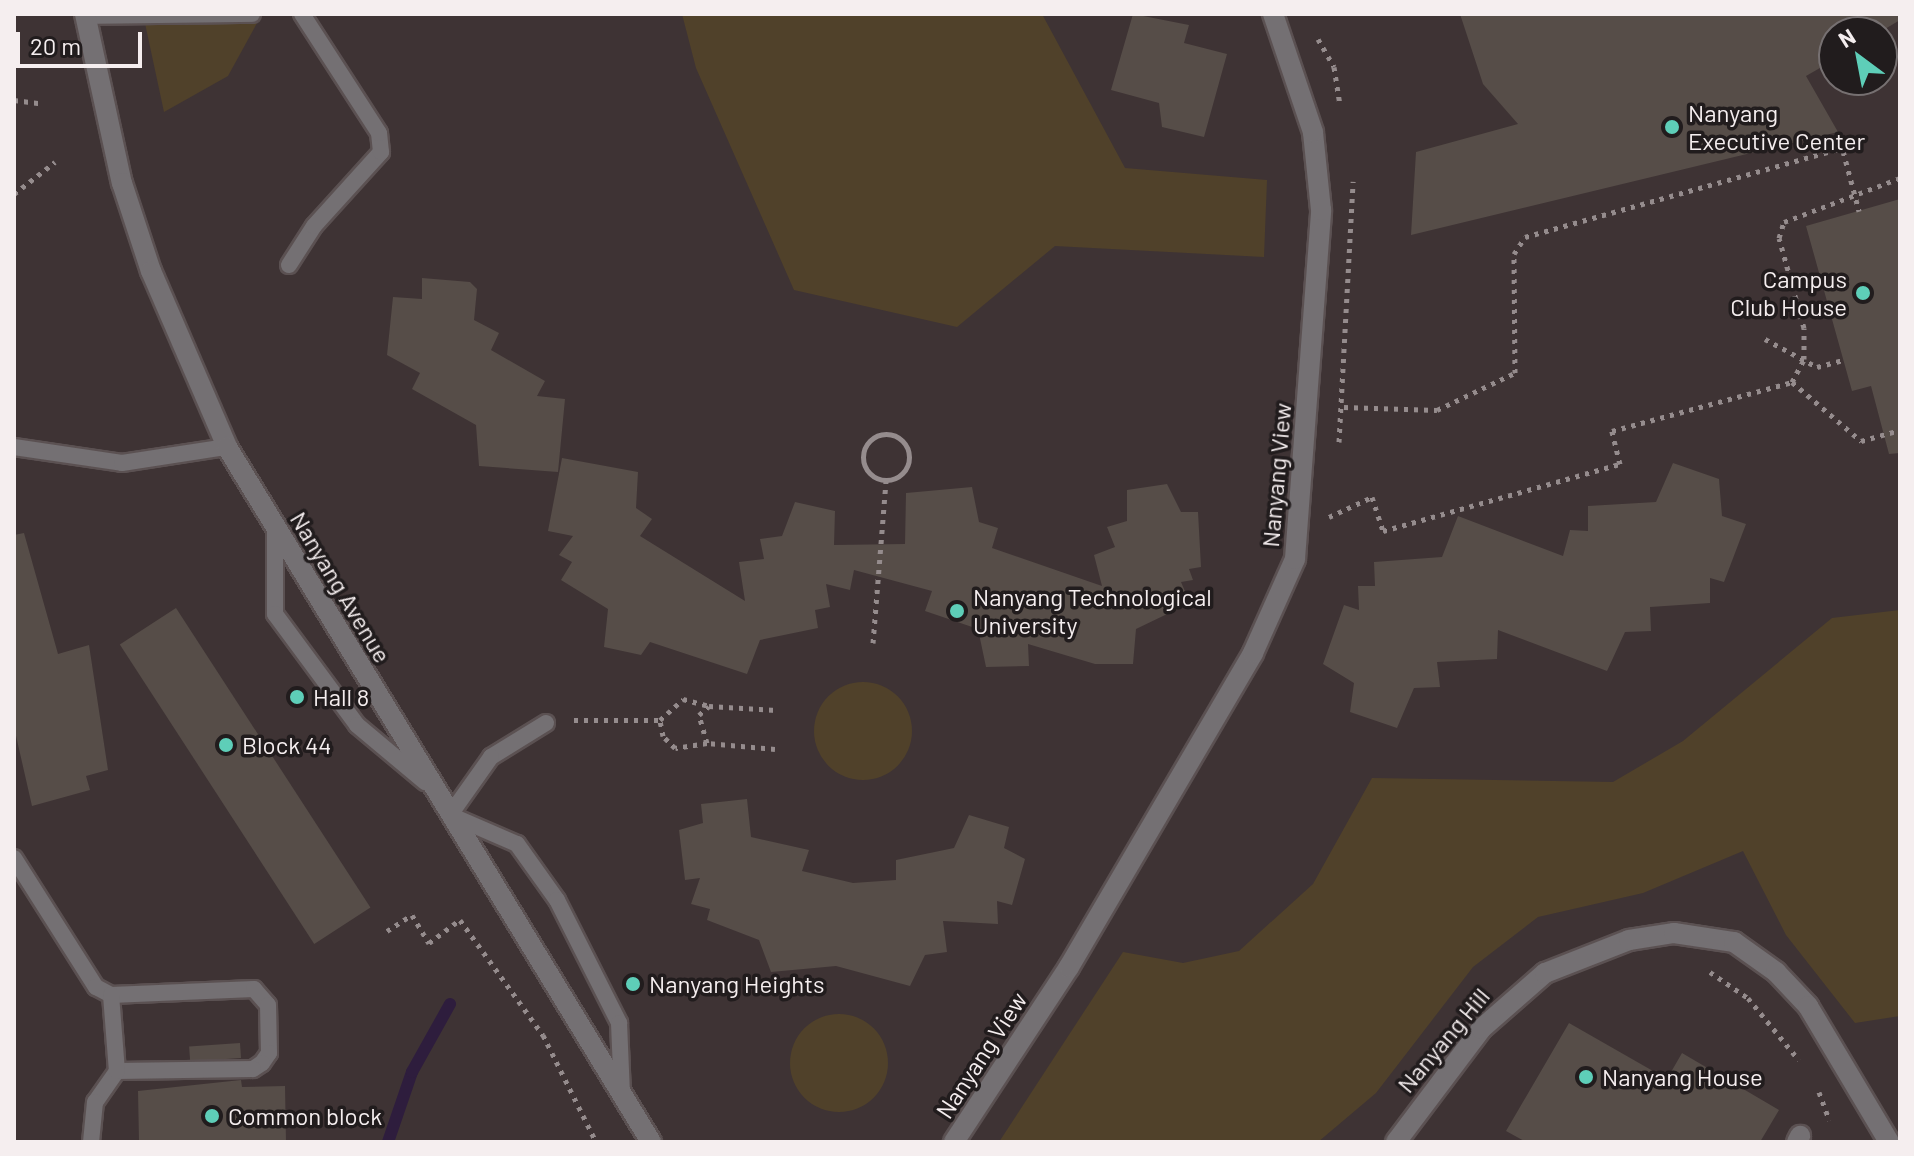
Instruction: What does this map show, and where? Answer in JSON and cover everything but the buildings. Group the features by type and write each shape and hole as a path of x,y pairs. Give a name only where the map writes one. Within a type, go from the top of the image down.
{"street":[{"name":"Nanyang View","path":"954,1142 1069,967 1253,653 1295,559 1321,210 1313,132 1273,14"},
{"name":"Nanyang Avenue","path":"85,15 122,183 151,271 227,447 425,782 450,815 651,1142"},
{"name":"Nanyang Hill","path":"1396,1142 1512,998 1580,956 1674,933 1734,942 1776,972 1808,1006 1876,1115 1889,1142"},
{"path":"1870,1142 1876,1115"}],"lane":[{"path":"85,15 252,14"},
{"path":"289,265 314,226 381,152 379,133 305,17"},
{"path":"14,447 122,463 227,447"},
{"path":"275,529 275,614 357,725 425,782"},
{"path":"546,723 491,757 450,815 517,844 557,900 619,1023 622,1095"},
{"path":"14,858 96,987 111,995 254,989 268,1005 269,1053 253,1069 117,1071"},
{"path":"91,1142 95,1102 117,1071 111,995"}],"path":[{"path":"14,100 40,103"},
{"path":"1838,132 1859,211"},
{"path":"1344,407 1437,410 1515,373 1514,254 1525,237 1842,148"},
{"path":"14,194 55,162"},
{"path":"1325,530 1327,518 1372,497 1383,531 1620,464 1612,431 1792,382 1804,359 1804,328 1779,238 1784,222 1900,178"},
{"path":"1765,339 1817,367 1844,360"},
{"path":"1792,382 1861,441 1900,430"},
{"path":"885,434 905,443 910,457 900,476 886,481 863,462 865,446 885,434"},
{"path":"873,643 886,481"},
{"path":"546,723 660,720 683,699 709,706 777,710"},
{"path":"707,743 699,715 709,706"},
{"path":"660,720 663,736 675,748 707,743 775,749"},
{"path":"387,931 412,915 429,943 460,920 543,1035 596,1142"},
{"path":"1697,968 1748,998 1802,1065"},
{"path":"1817,1087 1834,1132"}],"shaded area":[{"path":"143,14 262,14 228,76 164,112"},
{"path":"682,14 1042,14 1125,168 1267,180 1264,257 1055,246 957,327 794,290 696,68"},
{"path":"1900,610 1900,1016 1855,1023 1786,935 1743,851 1643,893 1538,917 1473,967 1376,1093 1318,1142 999,1142 1123,952 1183,963 1239,951 1313,884 1372,778 1613,782 1683,741 1832,618"},
{"path":"863,682 882,686 898,696 908,712 912,731 908,750 898,766 882,776 863,780 844,776 828,766 818,750 814,731 818,712 828,696 844,686"},
{"path":"839,1014 858,1018 874,1028 884,1044 888,1063 884,1082 874,1098 858,1108 839,1112 820,1108 804,1098 794,1082 790,1063 794,1044 804,1028 820,1018"}],"waterway":[{"path":"388,1142 412,1072 450,1004"}],"place":[{"name":"Nanyang Executive Center","path":"1672,127"},
{"name":"Campus Club House","path":"1863,293"},
{"name":"Nanyang Technological University","path":"957,611"},
{"name":"Hall 8","path":"297,697"},
{"name":"Block 44","path":"226,745"},
{"name":"Nanyang Heights","path":"633,984"},
{"name":"Nanyang House","path":"1586,1077"},
{"name":"Common block","path":"212,1116"}]}
